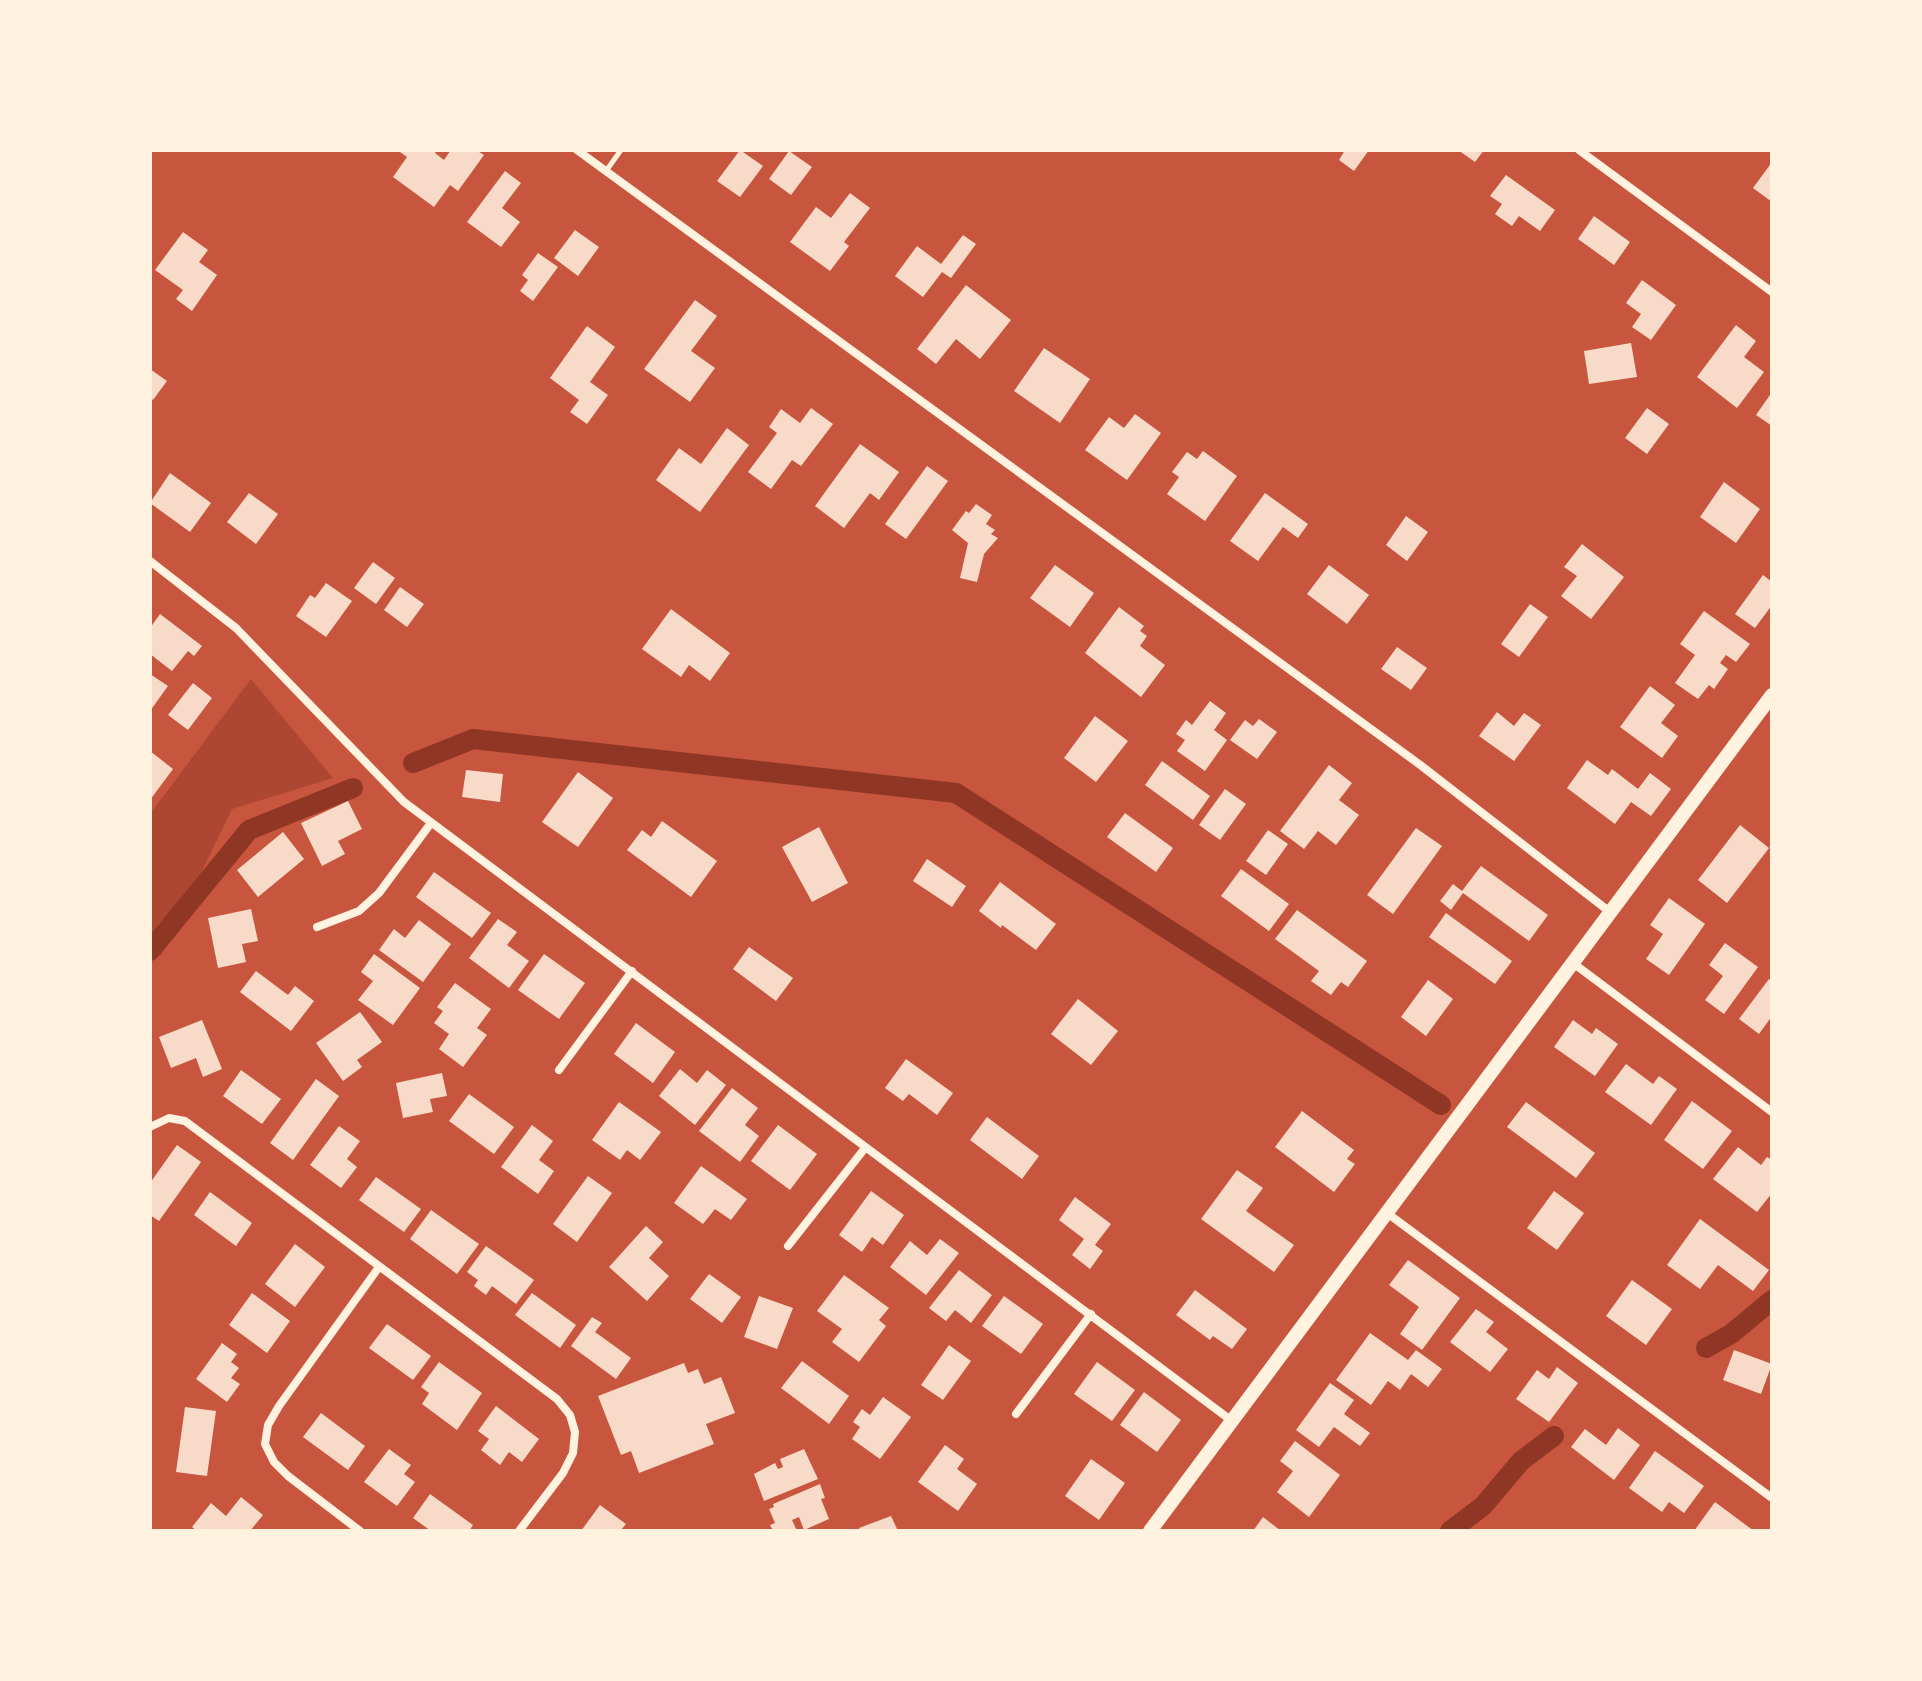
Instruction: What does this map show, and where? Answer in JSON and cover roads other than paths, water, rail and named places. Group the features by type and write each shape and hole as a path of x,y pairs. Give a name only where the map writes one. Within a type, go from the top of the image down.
{"street":[{"path":"577,150 1419,764 1610,912"},
{"path":"1579,150 1772,292"},
{"path":"151,565 236,628 404,802 1232,1421"},
{"path":"1150,1531 1772,695"},
{"path":"317,927 359,911 379,893 431,823"},
{"path":"1573,963 1772,1112"},
{"path":"559,1070 632,971"},
{"path":"150,1127 169,1118 185,1121 557,1399 570,1415 575,1432 573,1453 563,1473 519,1531"},
{"path":"788,1246 865,1148"},
{"path":"1387,1213 1772,1498"},
{"path":"360,1531 288,1476 274,1462 265,1444 268,1425 279,1406 379,1267"},
{"path":"1016,1414 1091,1314"}],"lane":[{"path":"606,171 621,150"}],"waterway":[{"path":"413,763 473,739 956,793 1441,1105"},
{"path":"150,951 249,830 353,788"},
{"path":"1706,1348 1731,1334 1772,1300"},
{"path":"1450,1531 1483,1506 1521,1461 1554,1436"}]}
